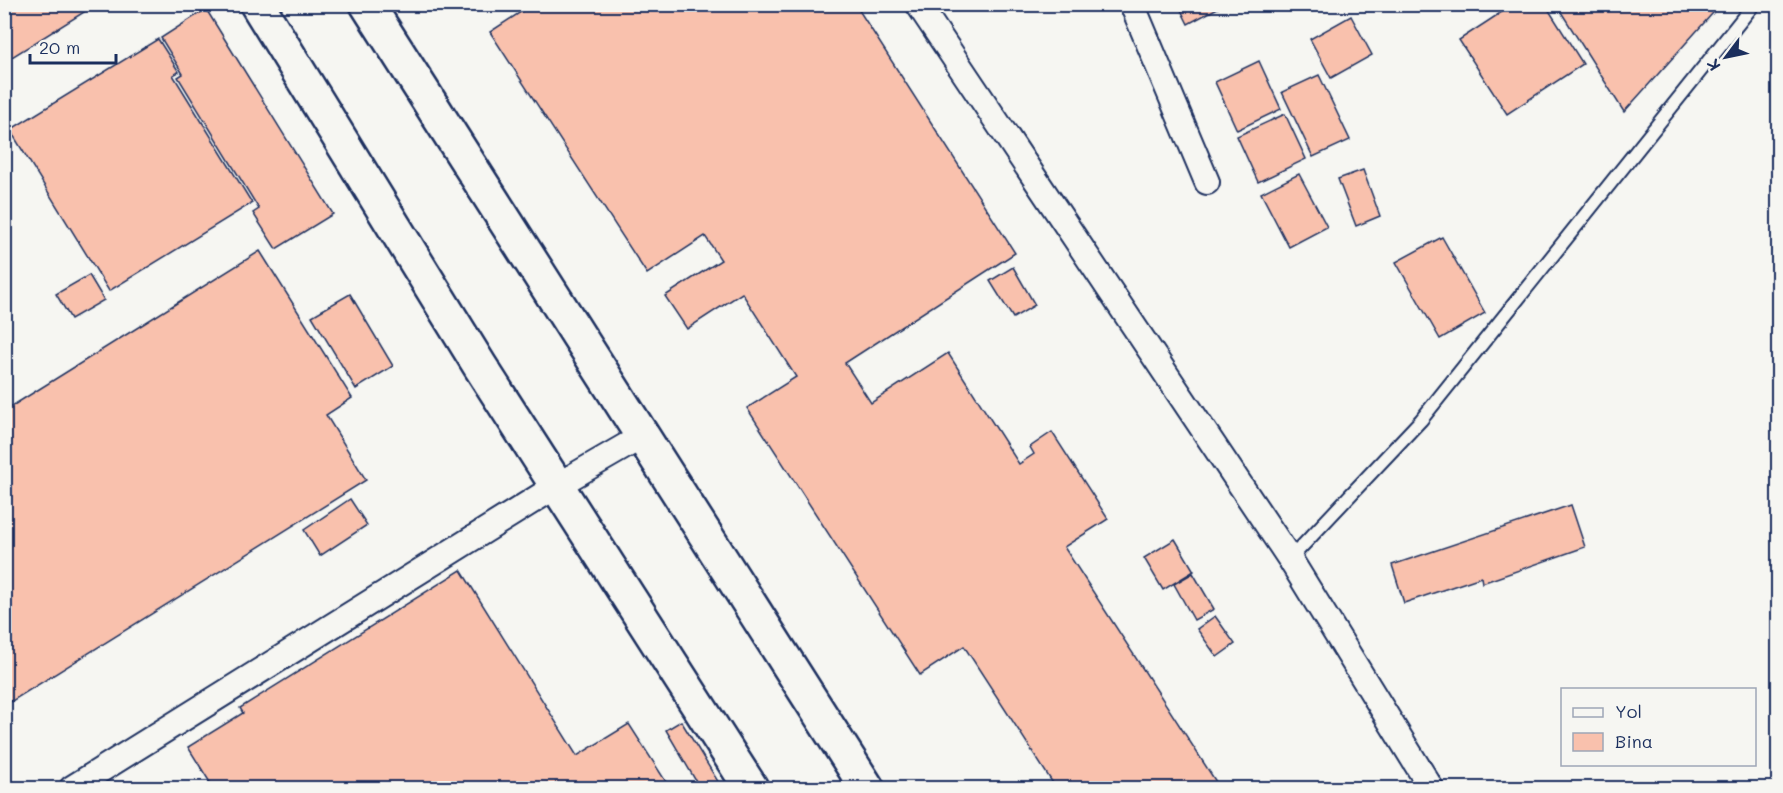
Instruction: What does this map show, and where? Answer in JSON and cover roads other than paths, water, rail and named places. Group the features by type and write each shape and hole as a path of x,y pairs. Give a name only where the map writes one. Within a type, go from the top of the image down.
{"street":[{"path":"257,4 480,366 752,789"},
{"path":"367,4 867,789"},
{"path":"918,4 1290,559 1431,789"},
{"path":"1132,4 1207,182"},
{"path":"72,789 558,485 641,437"}],"lane":[{"path":"1290,559 1421,420 1754,4"}]}
